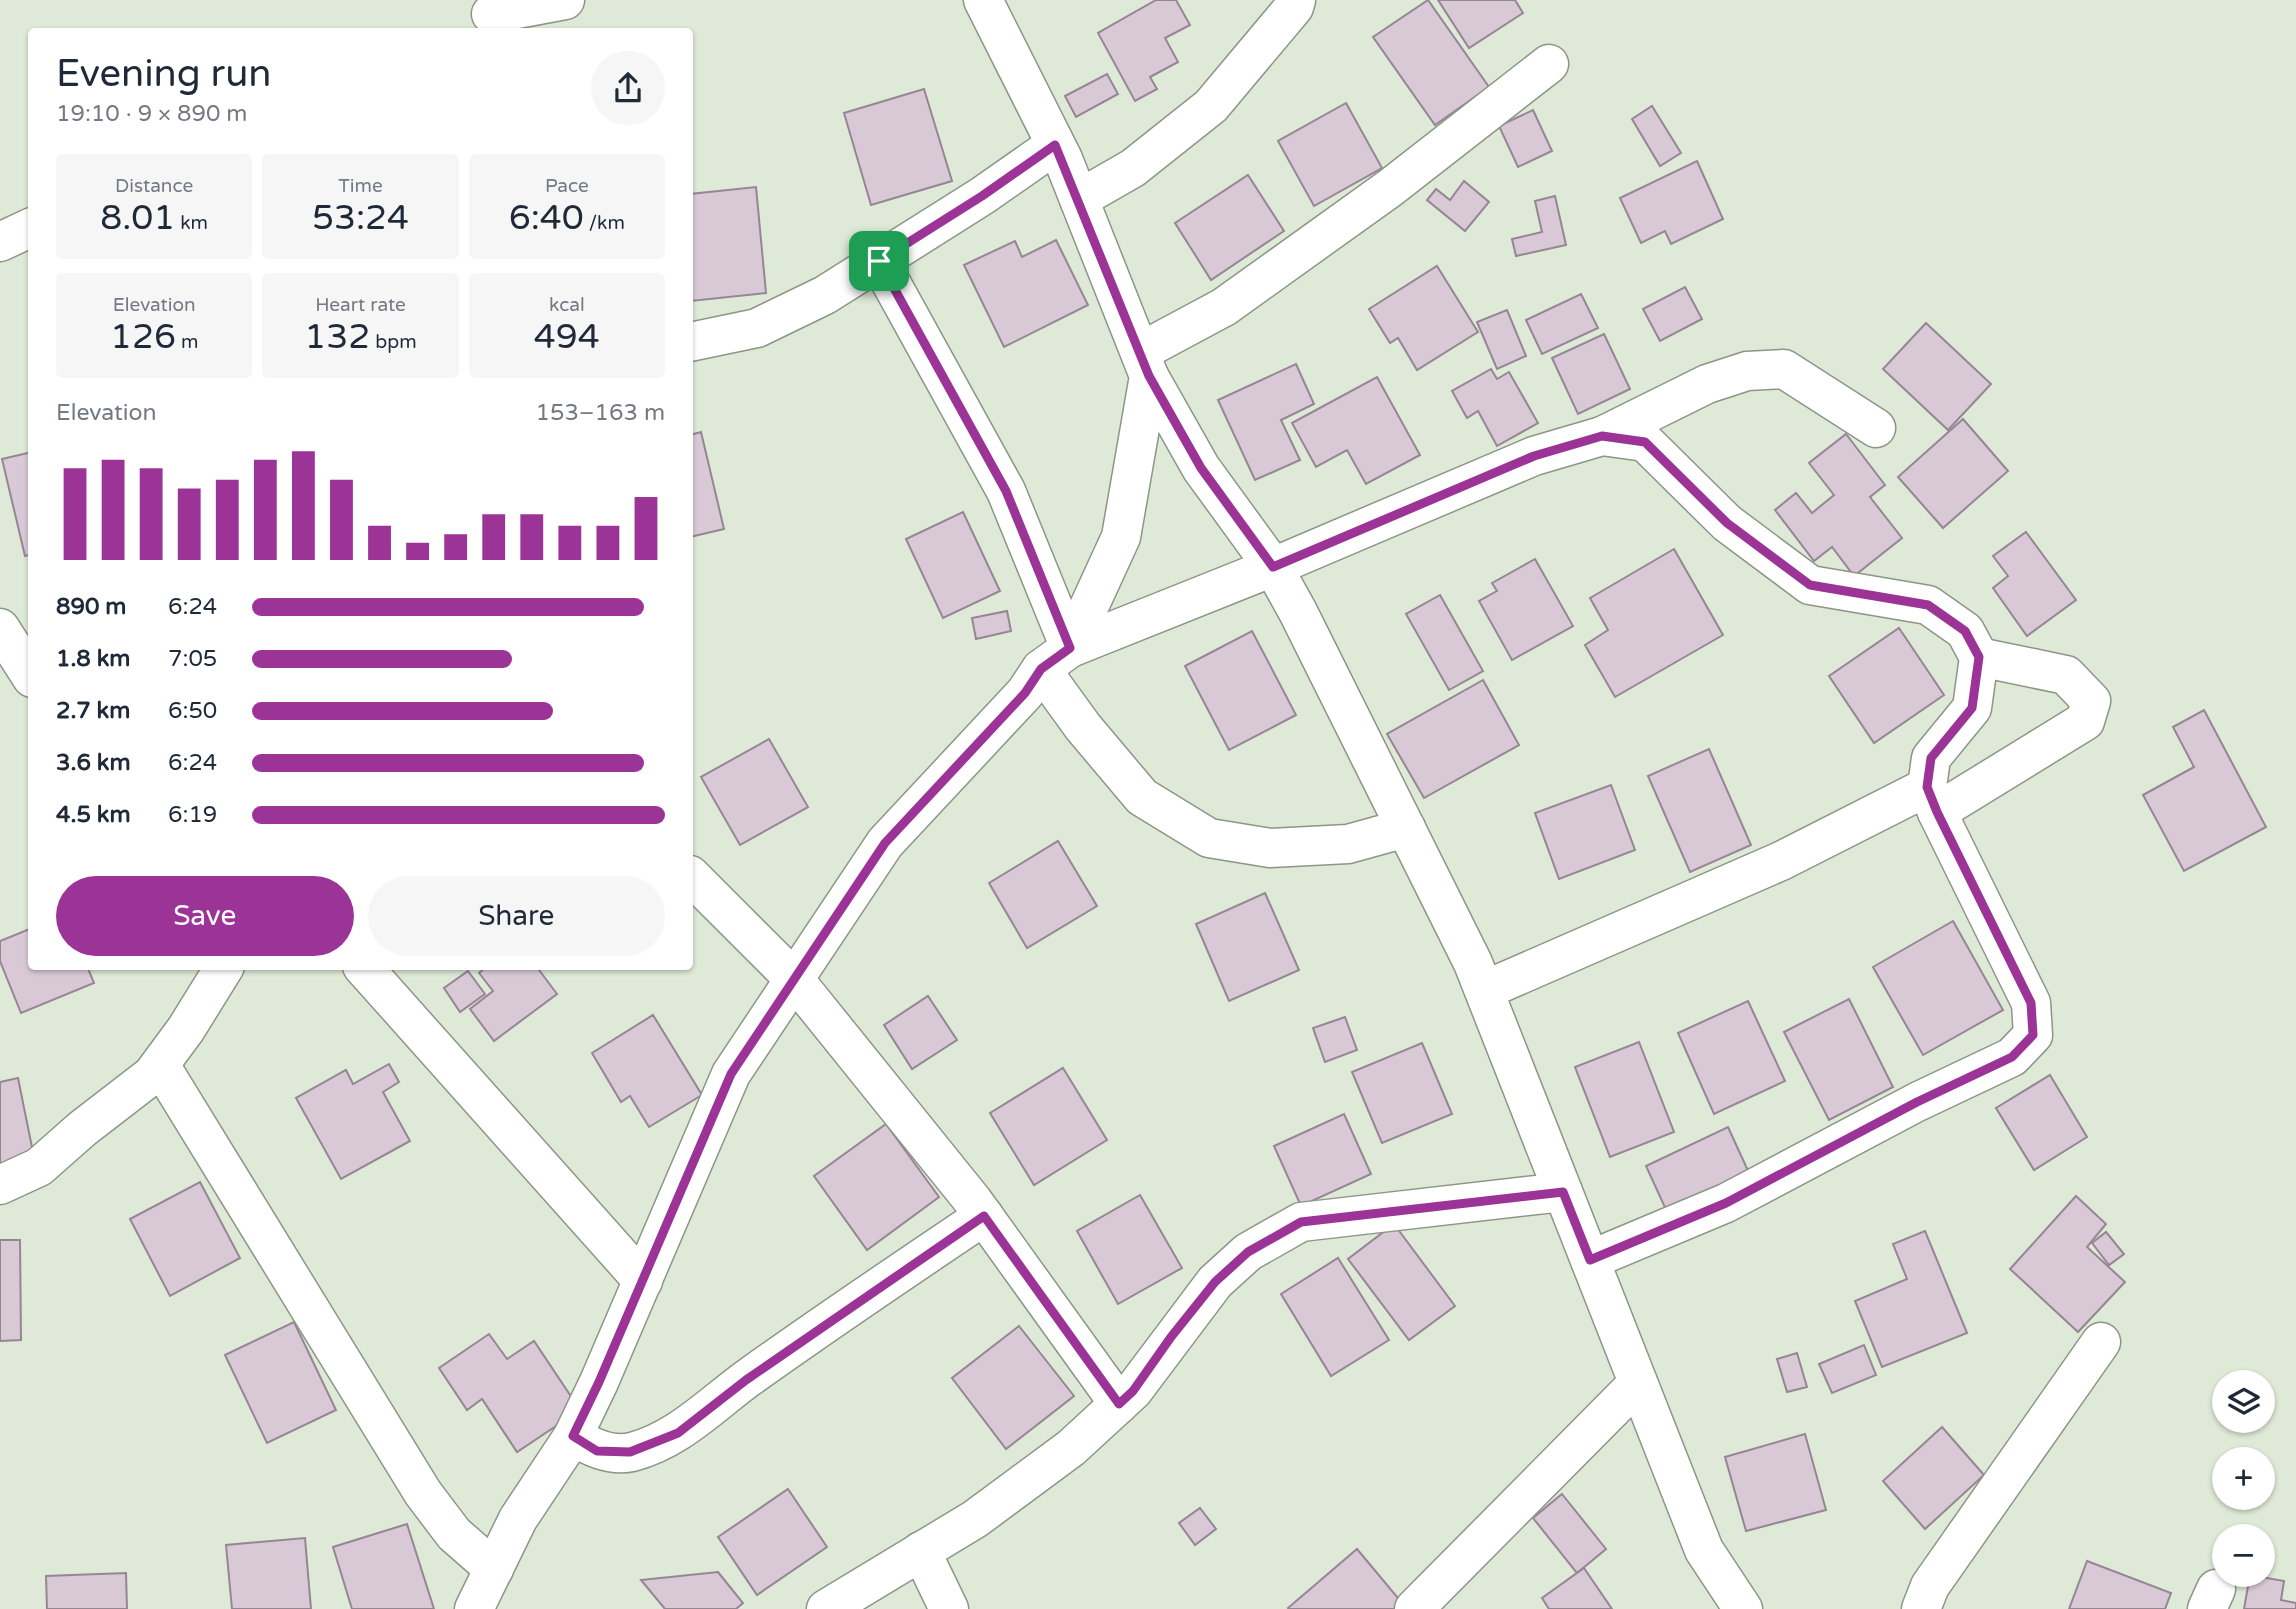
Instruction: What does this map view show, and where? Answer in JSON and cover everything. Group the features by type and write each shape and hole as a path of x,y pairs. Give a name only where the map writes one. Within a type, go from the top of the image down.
{"street":[{"path":"491,15 565,0"},
{"path":"983,0 1079,199 1144,364 1201,468 1273,567 1298,612 1473,963 1704,1550 1743,1609"},
{"path":"1079,199 1133,168 1211,106 1294,7 1296,0"},
{"path":"474,1609 518,1519 573,1436 599,1382 731,1074 885,843 1056,658 1121,537 1144,364 1390,187 1549,64"},
{"path":"693,341 757,328 825,295 982,196 1055,145"},
{"path":"0,242 28,229"},
{"path":"879,261 1006,491 1056,658 1083,727 1142,797 1209,838 1270,848 1348,844 1406,828"},
{"path":"1056,658 1534,456 1602,436 1707,384 1747,371 1784,369 1876,428"},
{"path":"1590,1260 1726,1203 1917,1102 2012,1057 2033,1035 2031,1003 1932,800 1931,758 1972,708 1979,657 1965,631 1928,605 1810,585 1727,523 1645,442 1602,436"},
{"path":"0,628 28,672"},
{"path":"1485,990 1781,861 1932,800 2085,721 2091,701 2066,675 1979,657"},
{"path":"693,878 794,979 984,1216 1119,1404"},
{"path":"0,1185 39,1167 82,1129 152,1075 187,1029 223,970"},
{"path":"366,970 643,1281"},
{"path":"160,1065 423,1493 454,1534 494,1569"},
{"path":"826,1609 975,1519 1071,1448 1133,1391 1215,1282 1248,1252 1301,1222 1563,1192"},
{"path":"573,1436 597,1451 630,1452 678,1433 746,1380 984,1216"},
{"path":"1921,1609 1930,1586 2101,1342"},
{"path":"1414,1609 1637,1383"},
{"path":"920,1551 949,1609"}],"building":[{"path":"1156,0 1176,0 1190,25 1165,38 1178,62 1150,77 1157,89 1135,101 1098,33"},
{"path":"1428,0 1489,87 1435,125 1373,37"},
{"path":"1438,0 1515,0 1523,13 1469,48"},
{"path":"1107,74 1118,94 1076,117 1065,96"},
{"path":"924,89 952,181 871,205 844,113"},
{"path":"1346,103 1382,168 1314,206 1278,141"},
{"path":"1652,106 1681,153 1660,166 1632,119"},
{"path":"1533,110 1552,151 1518,167 1499,126"},
{"path":"1697,161 1723,219 1671,244 1665,231 1641,243 1620,198"},
{"path":"1248,175 1284,231 1211,280 1175,223"},
{"path":"1464,181 1489,202 1465,231 1427,200 1436,189 1450,200"},
{"path":"756,187 766,293 693,301 693,194"},
{"path":"1555,196 1566,245 1516,256 1512,239 1542,232 1535,201"},
{"path":"1056,240 1088,305 1004,347 964,265 1015,241 1022,257"},
{"path":"1437,266 1478,332 1417,370 1398,338 1390,343 1369,309"},
{"path":"1685,287 1702,319 1660,341 1643,309"},
{"path":"1581,294 1598,328 1542,354 1526,320"},
{"path":"1507,310 1526,356 1497,369 1477,322"},
{"path":"1926,323 1991,384 1948,430 1883,369"},
{"path":"1604,334 1630,389 1578,414 1552,358"},
{"path":"1296,364 1314,404 1281,420 1300,460 1255,480 1218,400"},
{"path":"1491,369 1497,379 1509,372 1538,423 1497,446 1478,411 1467,418 1452,391"},
{"path":"1377,377 1420,455 1366,484 1347,450 1316,467 1292,423"},
{"path":"1963,419 2008,471 1943,528 1898,477"},
{"path":"701,432 724,529 693,536 693,434"},
{"path":"1846,434 1885,485 1870,497 1902,538 1854,576 1832,547 1814,561 1775,510 1796,493 1812,513 1834,495 1809,463"},
{"path":"28,453 28,555 25,556 2,459"},
{"path":"963,512 1000,591 943,618 906,539"},
{"path":"2026,532 2076,600 2027,636 1993,588 2008,576 1993,556"},
{"path":"1674,549 1723,635 1615,697 1585,645 1608,630 1590,598"},
{"path":"1535,559 1573,626 1512,660 1479,601 1497,591 1492,583"},
{"path":"1440,595 1483,671 1449,690 1406,614"},
{"path":"1007,611 1011,631 976,639 972,618"},
{"path":"1899,628 1944,695 1874,743 1829,676"},
{"path":"1252,631 1296,715 1229,750 1185,666"},
{"path":"1483,680 1519,745 1424,798 1387,734"},
{"path":"2204,710 2266,827 2184,871 2143,795 2194,767 2173,727"},
{"path":"769,739 808,807 740,845 701,777"},
{"path":"1709,749 1751,845 1690,872 1648,776"},
{"path":"1611,785 1635,850 1559,879 1535,813"},
{"path":"1058,841 1097,906 1027,948 989,883"},
{"path":"1265,893 1299,970 1229,1001 1196,924"},
{"path":"1953,921 2003,1010 1923,1055 1873,967"},
{"path":"28,930 28,970 89,970 94,983 21,1013 0,961 0,941"},
{"path":"482,970 539,970 557,994 494,1041 470,1009 493,991 479,973"},
{"path":"468,971 485,994 460,1012 444,988"},
{"path":"928,996 957,1040 912,1069 884,1025"},
{"path":"1849,999 1893,1087 1829,1120 1784,1032"},
{"path":"1748,1001 1785,1081 1714,1114 1678,1033"},
{"path":"653,1015 702,1095 649,1127 630,1096 621,1102 592,1053"},
{"path":"1345,1017 1357,1050 1325,1062 1313,1028"},
{"path":"1639,1042 1674,1132 1610,1157 1575,1067"},
{"path":"1422,1043 1452,1114 1382,1143 1352,1072"},
{"path":"389,1064 399,1082 383,1092 410,1141 341,1179 296,1098 346,1070 353,1084"},
{"path":"1063,1068 1107,1140 1034,1185 990,1113"},
{"path":"2050,1075 2087,1137 2034,1170 1996,1108"},
{"path":"18,1078 35,1162 0,1169 0,1082"},
{"path":"1344,1114 1371,1174 1301,1206 1274,1146"},
{"path":"886,1124 939,1197 867,1250 814,1176"},
{"path":"1728,1127 1750,1175 1668,1214 1646,1166"},
{"path":"200,1182 240,1258 170,1296 130,1219"},
{"path":"1140,1195 1182,1268 1118,1304 1077,1231"},
{"path":"2076,1196 2106,1224 2087,1247 2125,1282 2078,1332 2010,1269"},
{"path":"1394,1224 1455,1306 1409,1340 1348,1259"},
{"path":"1925,1231 1967,1333 1882,1367 1855,1301 1907,1279 1893,1244"},
{"path":"2106,1232 2124,1254 2109,1265 2092,1243"},
{"path":"0,1240 20,1240 21,1340 0,1341"},
{"path":"1338,1258 1389,1340 1331,1376 1281,1294"},
{"path":"294,1322 336,1410 267,1443 225,1355"},
{"path":"1019,1326 1074,1396 1006,1449 952,1378"},
{"path":"489,1334 507,1359 534,1341 580,1410 517,1452 482,1399 467,1410 439,1368"},
{"path":"1864,1345 1876,1375 1832,1393 1819,1364"},
{"path":"1797,1353 1807,1387 1787,1392 1777,1359"},
{"path":"1942,1427 1984,1475 1925,1529 1883,1481"},
{"path":"1805,1434 1826,1510 1746,1531 1725,1457"},
{"path":"788,1489 827,1547 757,1595 718,1537"},
{"path":"1562,1494 1606,1549 1577,1573 1533,1518"},
{"path":"1200,1508 1216,1529 1195,1545 1179,1523"},
{"path":"407,1524 434,1609 352,1609 333,1547"},
{"path":"305,1538 311,1609 232,1609 226,1545"},
{"path":"1357,1549 1403,1604 1397,1609 1288,1608"},
{"path":"2087,1561 2171,1593 2165,1609 2069,1609"},
{"path":"1584,1568 1612,1609 1549,1609 1542,1598"},
{"path":"718,1572 743,1603 736,1609 665,1609 641,1580"},
{"path":"126,1573 127,1609 47,1609 46,1576"},
{"path":"2275,1579 2284,1581 2281,1600 2296,1603 2296,1609 2244,1609 2248,1587 2275,1587"}],"route":[{"path":"1055,145 1063,159 1149,376 1201,468 1273,567 1534,456 1602,436 1645,442 1727,523 1810,585 1928,605 1965,631 1979,657 1972,708 1931,758 1927,787 2031,1003 2033,1035 2012,1057 1917,1102 1726,1203 1590,1260 1563,1192 1301,1222 1248,1252 1215,1282 1133,1391 1119,1404 984,1216 746,1380 678,1433 630,1452 597,1451 573,1436 599,1382 731,1074 885,843 1025,693 1041,669 1070,648 1006,491 879,261 982,196 1055,145"}]}
